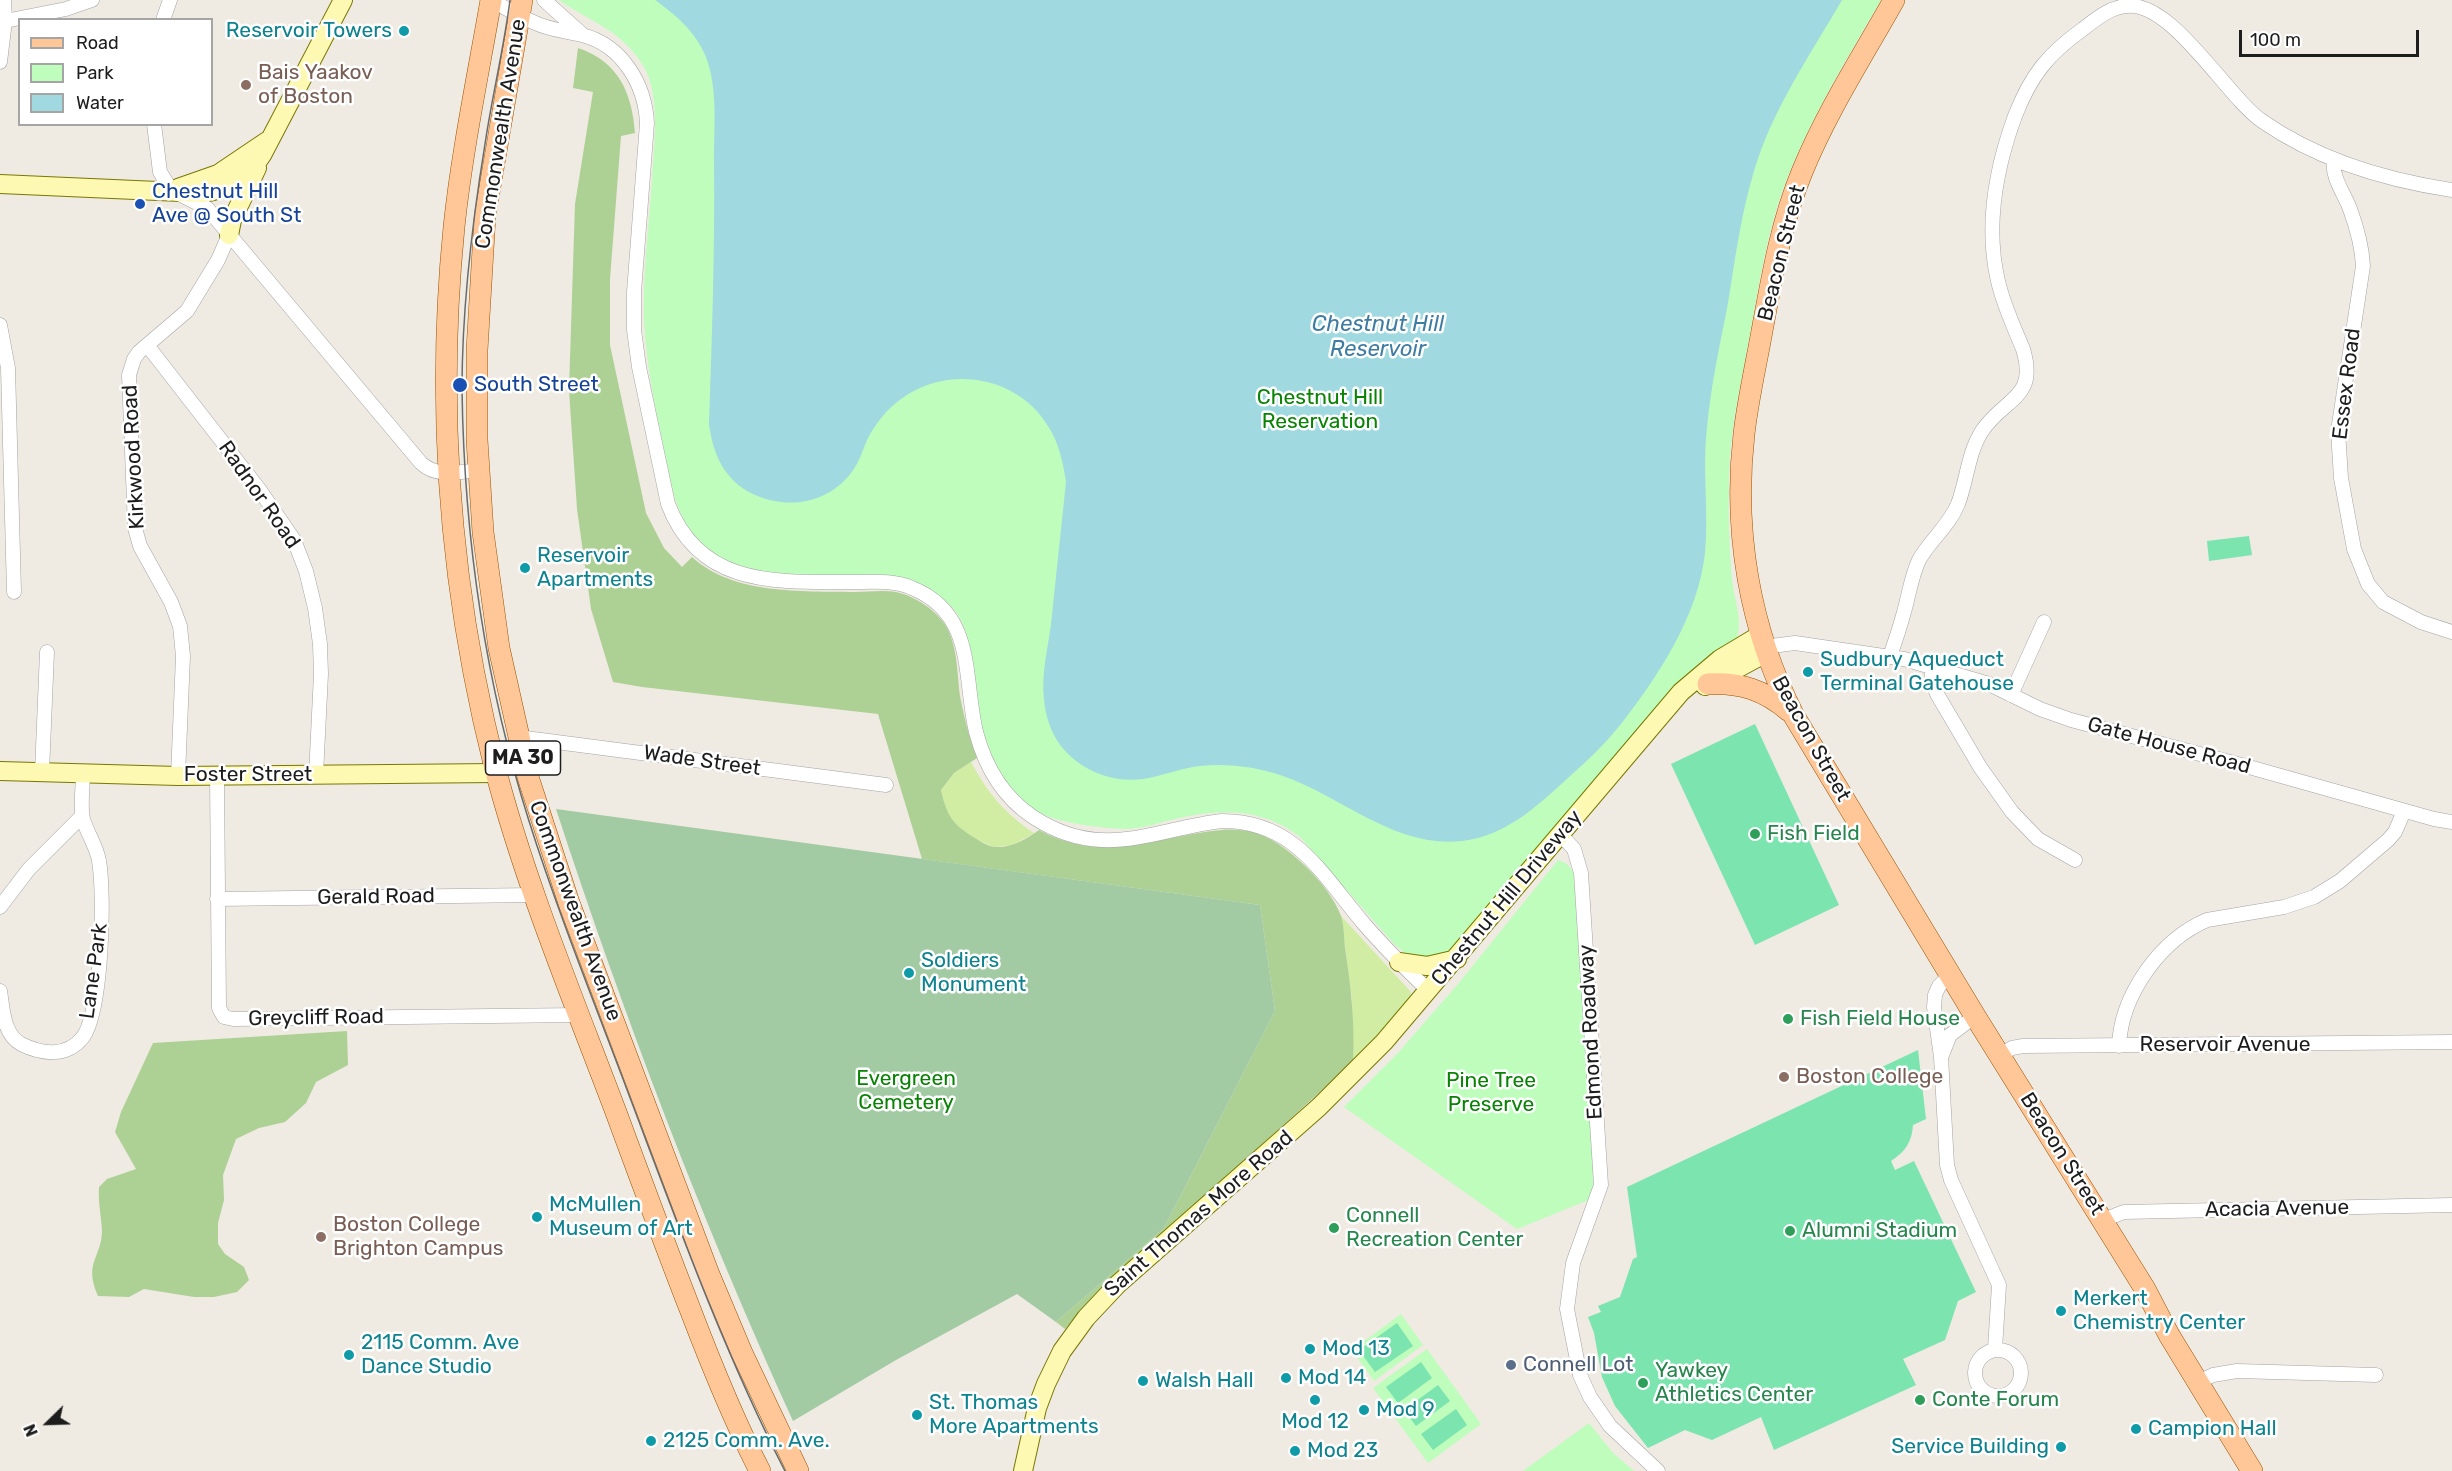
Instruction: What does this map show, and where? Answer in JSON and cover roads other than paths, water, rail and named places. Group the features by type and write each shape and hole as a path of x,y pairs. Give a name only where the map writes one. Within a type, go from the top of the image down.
{"main road":[{"path":"229,235 232,220 266,147 343,0"},
{"name":"Commonwealth Avenue","path":"491,0 454,223 446,358 448,473 467,635 496,773 534,895 703,1342 760,1471"},
{"name":"Beacon Street","path":"1894,0 1816,140 1795,191 1778,251 1748,410 1740,476 1744,559 1763,645 1794,716 1975,1016 2103,1220 2252,1471"},
{"name":"Commonwealth Avenue","path":"520,8 485,216 477,350 478,470 492,605 518,737 550,850 708,1272 756,1384 798,1471"},
{"path":"0,184 203,193 218,190 250,172 266,147"},
{"name":"Chestnut Hill Driveway","path":"1662,712 1708,684 1763,645"},
{"name":"Chestnut Hill Driveway","path":"1429,991 1662,712 1706,669 1763,645"},
{"path":"1708,684 1730,684 1752,688 1773,699 1794,716"},
{"name":"Foster Street","path":"0,771 178,776 496,773"},
{"path":"557,957 585,945"},
{"path":"1399,962 1427,966 1457,959"},
{"name":"Saint Thomas More Road","path":"1023,1471 1037,1408 1046,1384 1062,1351 1091,1311 1118,1284 1327,1100 1391,1035 1429,991"}],"street":[{"path":"0,62 5,21 4,0"},
{"path":"20,18 66,9 92,0"},
{"path":"165,18 170,0"},
{"name":"Chestnut Hill Driveway","path":"491,0 520,8 553,29 583,35 609,48 628,65 640,86 646,108 646,137 634,292 635,339 668,504 674,519 692,546 713,563 754,578 887,583 899,584 920,591 939,603 959,633 965,656 974,721 984,756 1000,784 1025,811 1059,831 1099,840 1126,839 1222,820 1262,826 1293,843 1311,858 1363,923 1429,991"},
{"name":"Chestnut Hill Driveway","path":"544,0 583,35"},
{"path":"1890,656 1915,568 1929,544 1952,517 1978,438 1990,421 2020,393 2027,379 2027,360 1998,281 1993,234 1998,176 2002,154 2018,108 2033,76 2060,47 2107,12 2139,3 2192,45 2240,101 2260,120 2334,159 2384,178 2452,190"},
{"path":"5,21 18,18"},
{"path":"153,126 160,172 171,190 207,208 421,463 435,472 478,470"},
{"name":"Essex Road","path":"2334,159 2334,171 2353,216 2363,259 2362,279 2338,431 2341,478 2354,549 2368,584 2383,602 2421,622 2452,633"},
{"name":"Kirkwood Road","path":"178,776 183,656 180,626 171,602 140,546 135,528 128,384 134,359 187,311 218,260 229,235"},
{"path":"0,325 8,368 6,535 14,592"},
{"name":"Radnor Road","path":"147,345 259,489 294,540 306,571 315,608 320,644 321,674 316,775"},
{"path":"2011,695 2044,622"},
{"name":"Gate House Road","path":"1763,645 1795,643 1851,653 1890,656 1989,684 2071,720 2452,822"},
{"path":"42,772 47,652"},
{"path":"1932,667 1932,680 1938,694 1980,766 2012,812 2038,839 2075,860"},
{"name":"Wade Street","path":"518,737 886,785"},
{"name":"Lane Park","path":"0,991 7,1029 17,1041 36,1052 67,1051 83,1037 92,1010 103,926 99,859 82,816 83,773"},
{"name":"Greycliff Road","path":"217,776 217,898 221,1014 228,1018 579,1015"},
{"path":"2119,1046 2120,1024 2129,1001 2155,960 2172,941 2195,925 2207,920 2293,904 2328,890 2388,840 2395,832 2404,811"},
{"path":"0,907 29,869 82,816"},
{"name":"Edmond Roadway","path":"1560,834 1574,849 1581,873 1597,1158 1601,1185 1573,1263 1567,1309 1580,1375 1590,1397 1610,1426 1659,1471"},
{"name":"Gerald Road","path":"217,898 534,895"},
{"path":"1950,975 1944,979 1935,995 1948,1173 1999,1285 1995,1349"},
{"path":"1941,1057 1950,1035 1975,1016"},
{"name":"Reservoir Avenue","path":"2000,1055 2012,1048 2023,1046 2452,1042"},
{"name":"Acacia Avenue","path":"2103,1220 2124,1212 2452,1205"},
{"path":"2198,1382 2213,1375 2237,1371 2376,1375"}],"water":[{"name":"Chestnut Hill Reservoir","path":"655,0 1842,0 1781,105 1762,148 1749,187 1709,411 1705,458 1706,537 1701,576 1675,644 1621,724 1582,765 1545,799 1520,818 1493,833 1462,841 1437,841 1414,837 1391,829 1305,785 1263,770 1232,765 1200,766 1150,778 1131,780 1109,777 1078,762 1061,746 1054,735 1049,724 1043,690 1066,482 1055,439 1035,409 1019,396 1001,386 981,381 960,379 940,381 920,388 901,399 881,418 867,440 856,465 841,483 830,492 818,497 793,503 766,499 743,488 727,474 717,456 709,424 714,226 712,82 706,57 697,40 678,18"}],"tram line":[{"path":"510,0 476,204 462,358 467,498 472,553 489,661 500,715 529,821 564,924 702,1285 741,1379 785,1471"}],"place":[{"name":"Reservoir Towers","path":"404,31"},
{"name":"Bais Yaakov of Boston","path":"246,85"},
{"name":"Chestnut Hill Ave @ South St","path":"140,204"},
{"name":"South Street","path":"460,385"},
{"name":"Reservoir Apartments","path":"525,568"},
{"name":"Sudbury Aqueduct Terminal Gatehouse","path":"1808,672"},
{"name":"Fish Field","path":"1755,834"},
{"name":"Soldiers Monument","path":"909,973"},
{"name":"Fish Field House","path":"1788,1019"},
{"name":"Boston College","path":"1784,1077"},
{"name":"McMullen Museum of Art","path":"537,1217"},
{"name":"Connell Recreation Center","path":"1334,1228"},
{"name":"Alumni Stadium","path":"1790,1231"},
{"name":"Boston College Brighton Campus","path":"321,1237"},
{"name":"Merkert Chemistry Center","path":"2061,1311"},
{"name":"Mod 13","path":"1310,1349"},
{"name":"2115 Comm. Ave Dance Studio","path":"349,1355"},
{"name":"Connell Lot","path":"1511,1365"},
{"name":"Mod 14","path":"1286,1378"},
{"name":"Walsh Hall","path":"1143,1381"},
{"name":"Yawkey Athletics Center","path":"1643,1383"},
{"name":"Mod 12","path":"1315,1400"},
{"name":"Conte Forum","path":"1920,1400"},
{"name":"Mod 9","path":"1364,1410"},
{"name":"St. Thomas More Apartments","path":"917,1415"},
{"name":"Campion Hall","path":"2136,1429"},
{"name":"2125 Comm. Ave.","path":"651,1441"},
{"name":"Service Building","path":"2061,1447"},
{"name":"Mod 23","path":"1295,1451"}],"park label":[{"name":"Chestnut Hill Reservation","path":"1320,410"},
{"name":"Evergreen Cemetery","path":"906,1091"},
{"name":"Pine Tree Preserve","path":"1491,1093"}]}
